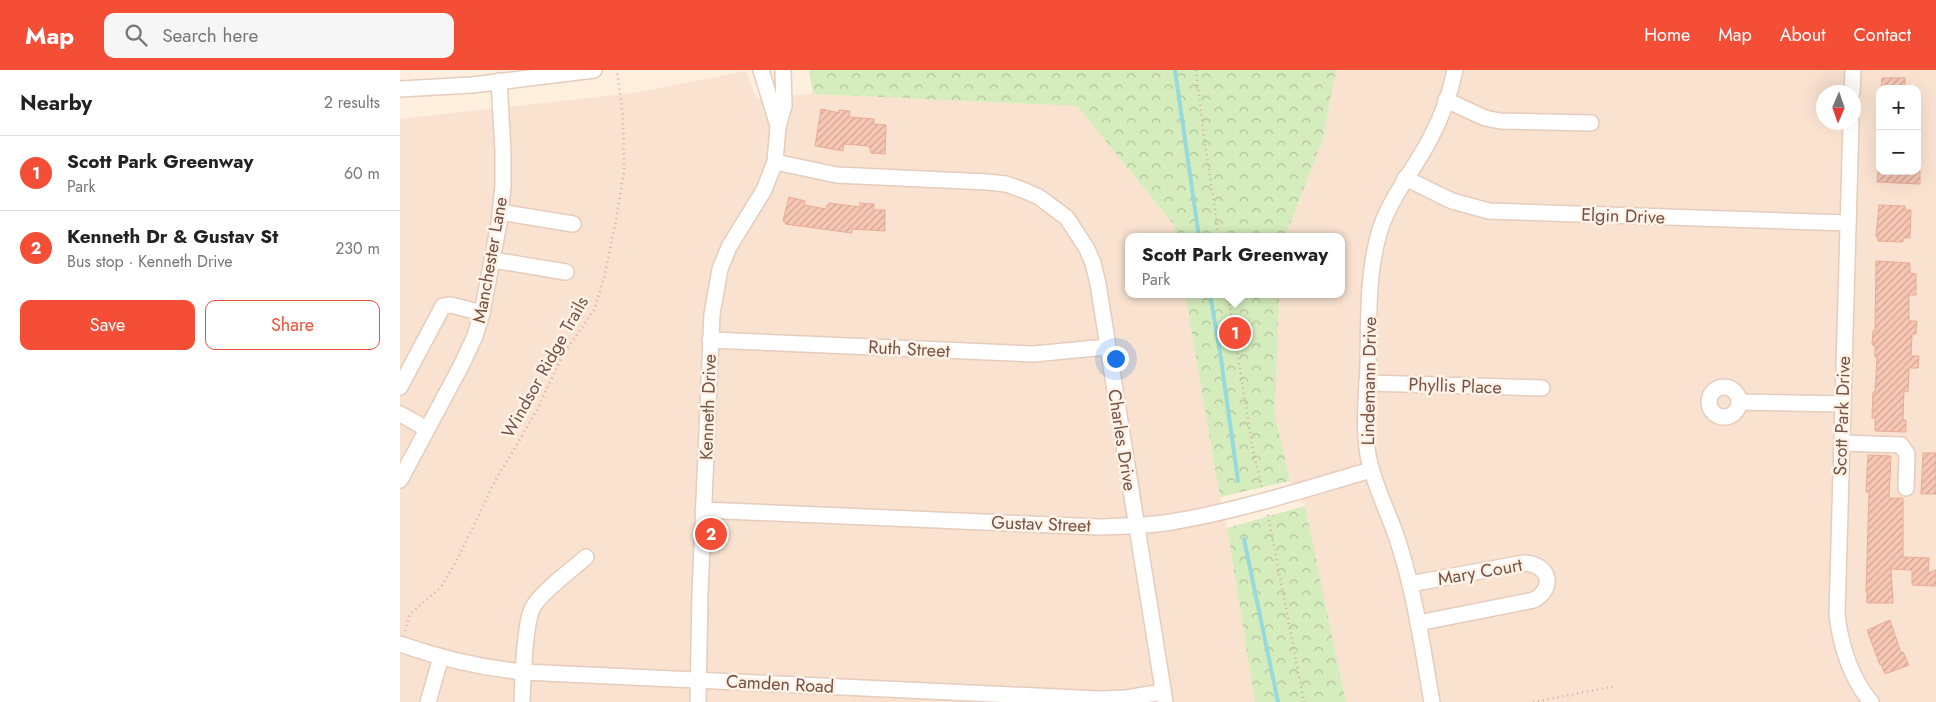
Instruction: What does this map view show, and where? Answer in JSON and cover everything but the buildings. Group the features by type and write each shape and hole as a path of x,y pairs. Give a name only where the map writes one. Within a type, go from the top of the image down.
{"street":[{"path":"400,89 472,85 594,70"},
{"name":"Kenneth Drive","path":"761,70 778,126"},
{"name":"Kenneth Drive","path":"698,702 700,593 712,314 720,269 729,247 764,190 775,162 778,126 784,106 783,70"},
{"name":"Lindemann Drive","path":"1432,702 1410,584 1399,542 1371,470 1366,436 1367,383 1373,257 1384,219 1405,178 1429,141 1446,100 1455,70"},
{"path":"1852,85 1853,70"},
{"name":"Manchester Lane","path":"400,480 476,336 482,312 500,212 503,151 499,81"},
{"path":"1446,100 1485,118 1500,121 1591,123"},
{"name":"Scott Park Drive","path":"1851,130 1837,615 1844,654 1866,700"},
{"name":"Charles Drive","path":"775,162 837,175 1006,184 1039,197 1067,218 1087,249 1093,263 1098,284 1135,526 1164,697"},
{"name":"Elgin Drive","path":"1405,178 1452,201 1489,212 1848,223"},
{"path":"500,212 573,224"},
{"path":"492,260 566,272"},
{"path":"400,387 443,306 482,312"},
{"name":"Ruth Street","path":"710,340 1033,354 1107,347"},
{"name":"Phyllis Place","path":"1367,383 1542,388"},
{"path":"1740,402 1843,404"},
{"path":"400,414 428,429"},
{"path":"1842,443 1901,445 1907,454 1906,488"},
{"name":"Gustav Street","path":"703,510 1099,527 1135,526 1171,522 1219,513 1371,470"},
{"path":"522,702 528,624 532,607 586,557"},
{"name":"Mary Court","path":"1410,584 1524,563 1533,563 1540,566 1547,582 1546,590 1542,596 1534,600 1418,623"},
{"name":"Camden Road","path":"401,645 441,657 498,670 524,672 1100,699 1164,697"},
{"path":"428,702 441,657"}],"path":[{"name":"Windsor Ridge Trails","path":"401,645 410,614 441,587 457,560 496,479 539,406 562,356 594,310 604,278 624,171 623,117 617,70"},
{"path":"1196,70 1218,233"},
{"path":"1533,702 1616,686"}],"shaded area":[{"path":"1336,70 1936,70 1936,702 1346,702 1305,506 1290,481 1275,416 1279,298 1345,298 1345,233 1287,233 1323,139"},
{"path":"746,71 756,98 813,94 1077,106 1174,225 1175,233 1125,233 1125,298 1186,298 1227,528 1255,702 400,702 400,119 634,93"}],"green space":[{"path":"809,70 1336,70 1323,139 1287,233 1175,233 1174,225 1077,106 813,94"},
{"path":"1186,298 1279,298 1275,416 1290,481 1220,497"},
{"path":"1305,506 1346,702 1255,702 1227,528"}],"waterway":[{"path":"1175,70 1198,233"},
{"path":"1211,298 1238,481"},
{"path":"1244,539 1278,702"}],"place":[{"name":"Scott Park Greenway","path":"1235,333"},
{"name":"Kenneth Dr & Gustav St","path":"711,534"}]}
